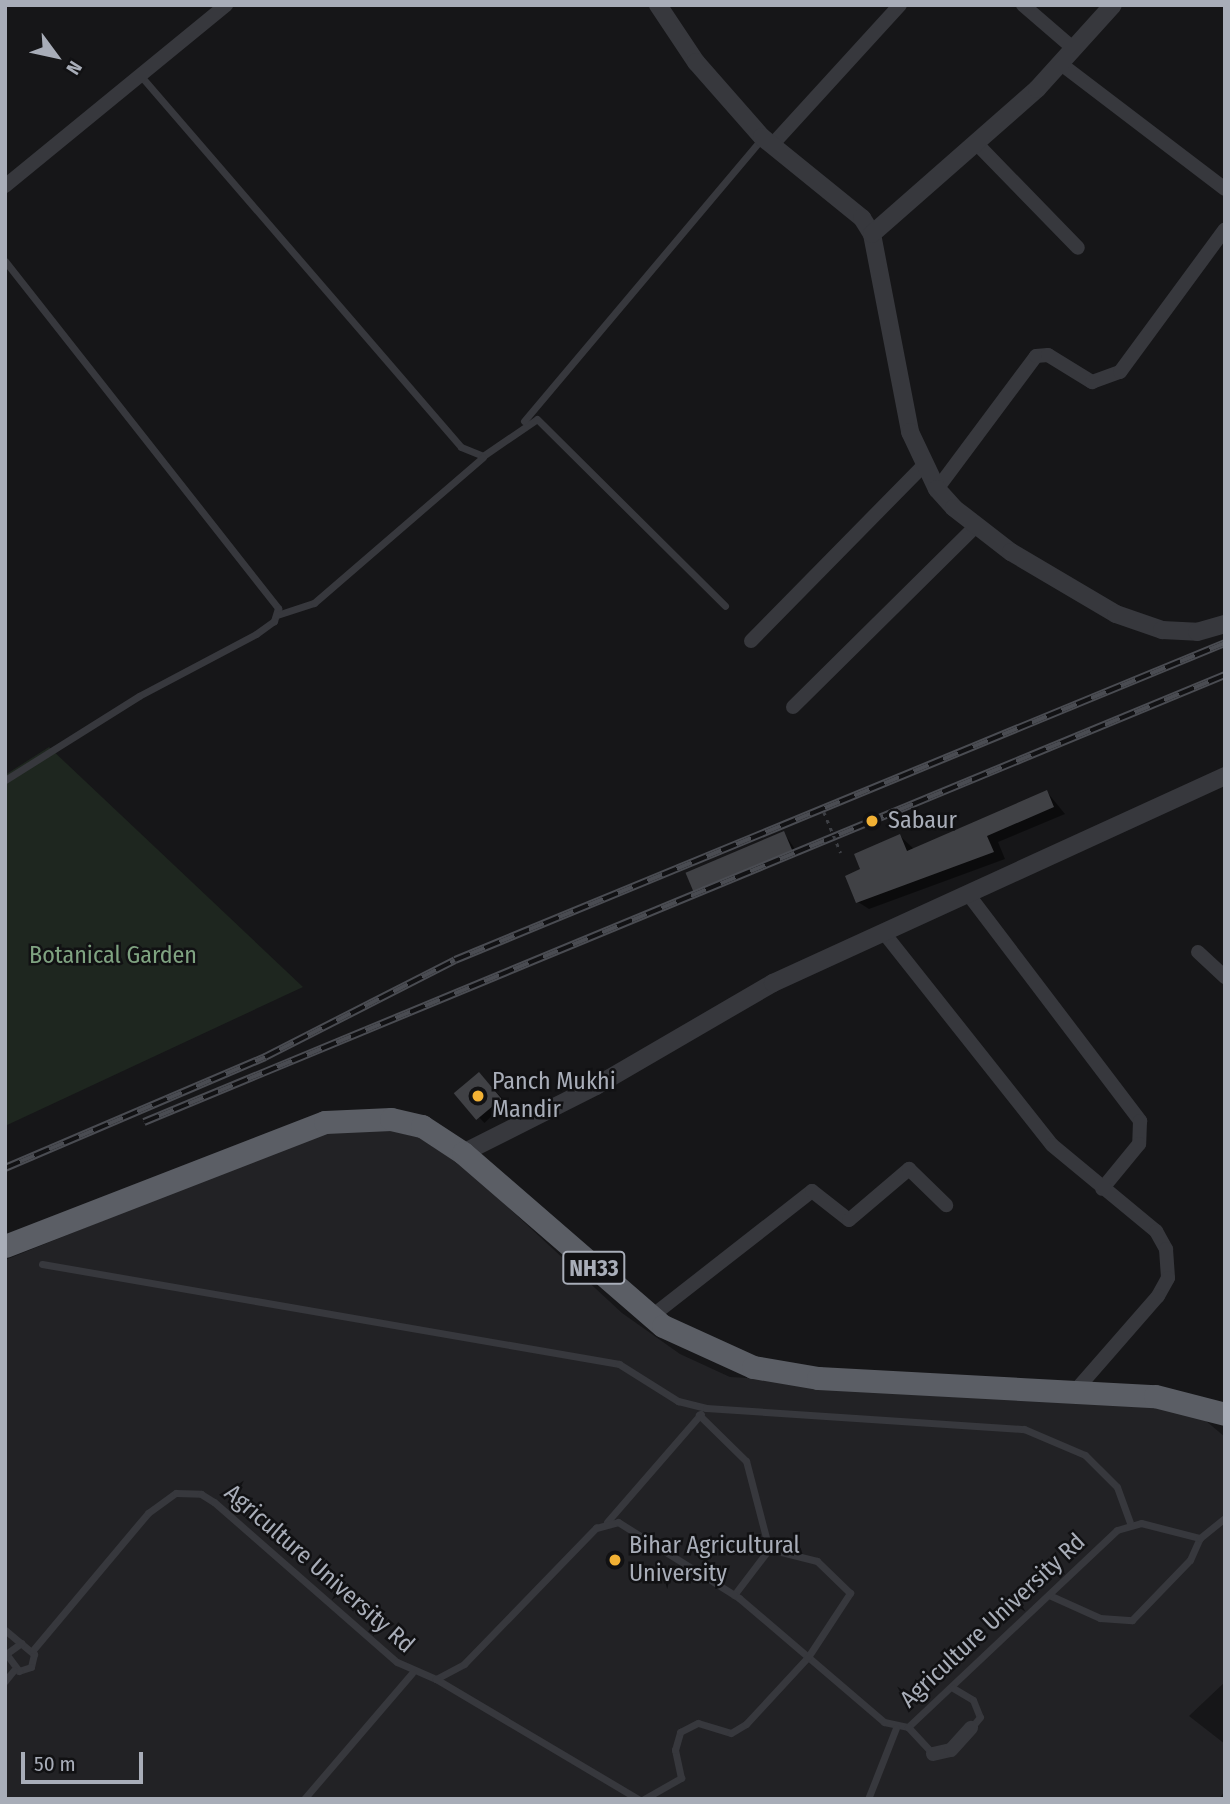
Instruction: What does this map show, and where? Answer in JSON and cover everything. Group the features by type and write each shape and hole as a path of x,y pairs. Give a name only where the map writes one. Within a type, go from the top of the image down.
{"highway":[{"name":"NH33","path":"5,1246 325,1122 355,1117 422,1126 463,1153 652,1316 766,1369 818,1378 1155,1396 1222,1409"}],"street":[{"path":"5,186 226,5"},
{"path":"658,5 696,62 767,141 862,218 872,234 910,432 937,489 975,527 1116,614 1162,630 1197,632 1225,624"},
{"path":"767,141 900,5"},
{"path":"1023,5 1074,50"},
{"path":"872,234 1061,64 1113,5"},
{"path":"1061,64 1225,189"},
{"path":"976,143 1078,248"},
{"path":"937,489 1036,356 1048,355 1092,382 1120,372 1225,229"},
{"path":"751,641 924,465"},
{"path":"793,707 975,527"},
{"path":"463,1153 596,1086 773,983 1225,776"},
{"path":"968,894 1140,1121 1139,1143 1102,1189"},
{"path":"884,933 1052,1145 1156,1231 1170,1262 1157,1296 1076,1390"},
{"path":"1198,952 1225,977"},
{"path":"652,1316 812,1191 849,1220 909,1170 946,1205"},
{"path":"933,1754 951,1750 971,1728"}],"lane":[{"path":"140,75 461,447 472,457 484,456"},
{"path":"5,779 139,696 257,634 277,615 314,603 520,426 767,141"},
{"path":"5,261 275,601 277,615"},
{"path":"520,426 537,419 547,427 725,606"},
{"path":"42,1264 619,1364 678,1401 706,1408 992,1423 1043,1434 1105,1473 1130,1522 1199,1538"},
{"path":"436,1679 464,1664 607,1522 706,1408"},
{"path":"699,1415 746,1461 769,1549"},
{"name":"Agriculture University Rd","path":"33,1650 148,1513 188,1491 214,1502 412,1673 436,1679 638,1799"},
{"path":"1049,1595 1100,1618 1132,1620 1190,1560 1199,1538 1225,1518"},
{"name":"Agriculture University Rd","path":"607,1522 629,1527 734,1595 896,1728 908,1727 953,1688 1049,1595 1130,1522"},
{"path":"734,1595 769,1549"},
{"path":"644,1799 681,1778 675,1750 680,1732 698,1723 737,1730 808,1657 846,1604 847,1584 817,1560 769,1549"},
{"path":"5,1630 33,1650 31,1667 14,1670 5,1681"},
{"path":"14,1670 6,1658 21,1643"},
{"path":"304,1799 412,1673"},
{"path":"953,1688 973,1700 980,1717 971,1728"},
{"path":"908,1727 933,1754"},
{"path":"868,1799 896,1728"}],"path":[{"path":"824,812 841,853"}],"shaded area":[{"name":"Bihar Agricultural University","path":"381,1128 420,1138 469,1171 622,1313 680,1354 730,1377 1127,1399 1199,1415 1225,1437 1225,1682 1189,1716 1225,1744 1225,1791 1219,1799 5,1799 5,1260 328,1130"}],"green space":[{"name":"Botanical Garden","path":"49,747 303,987 5,1126 5,775"}],"building":[{"path":"1047,790 1054,807 987,836 994,852 856,903 845,876 860,869 854,854 900,834 907,851"},
{"path":"784,831 792,850 694,892 686,873"},
{"name":"Panch Mukhi Mandir","path":"479,1072 501,1099 476,1120 454,1093"}],"railway":[{"path":"5,1168 265,1057 455,960 1225,643"},
{"path":"144,1122 1225,675"}],"place":[{"name":"Sabaur","path":"872,821"},
{"name":"Panch Mukhi Mandir","path":"478,1096"},
{"name":"Bihar Agricultural University","path":"615,1560"}]}
